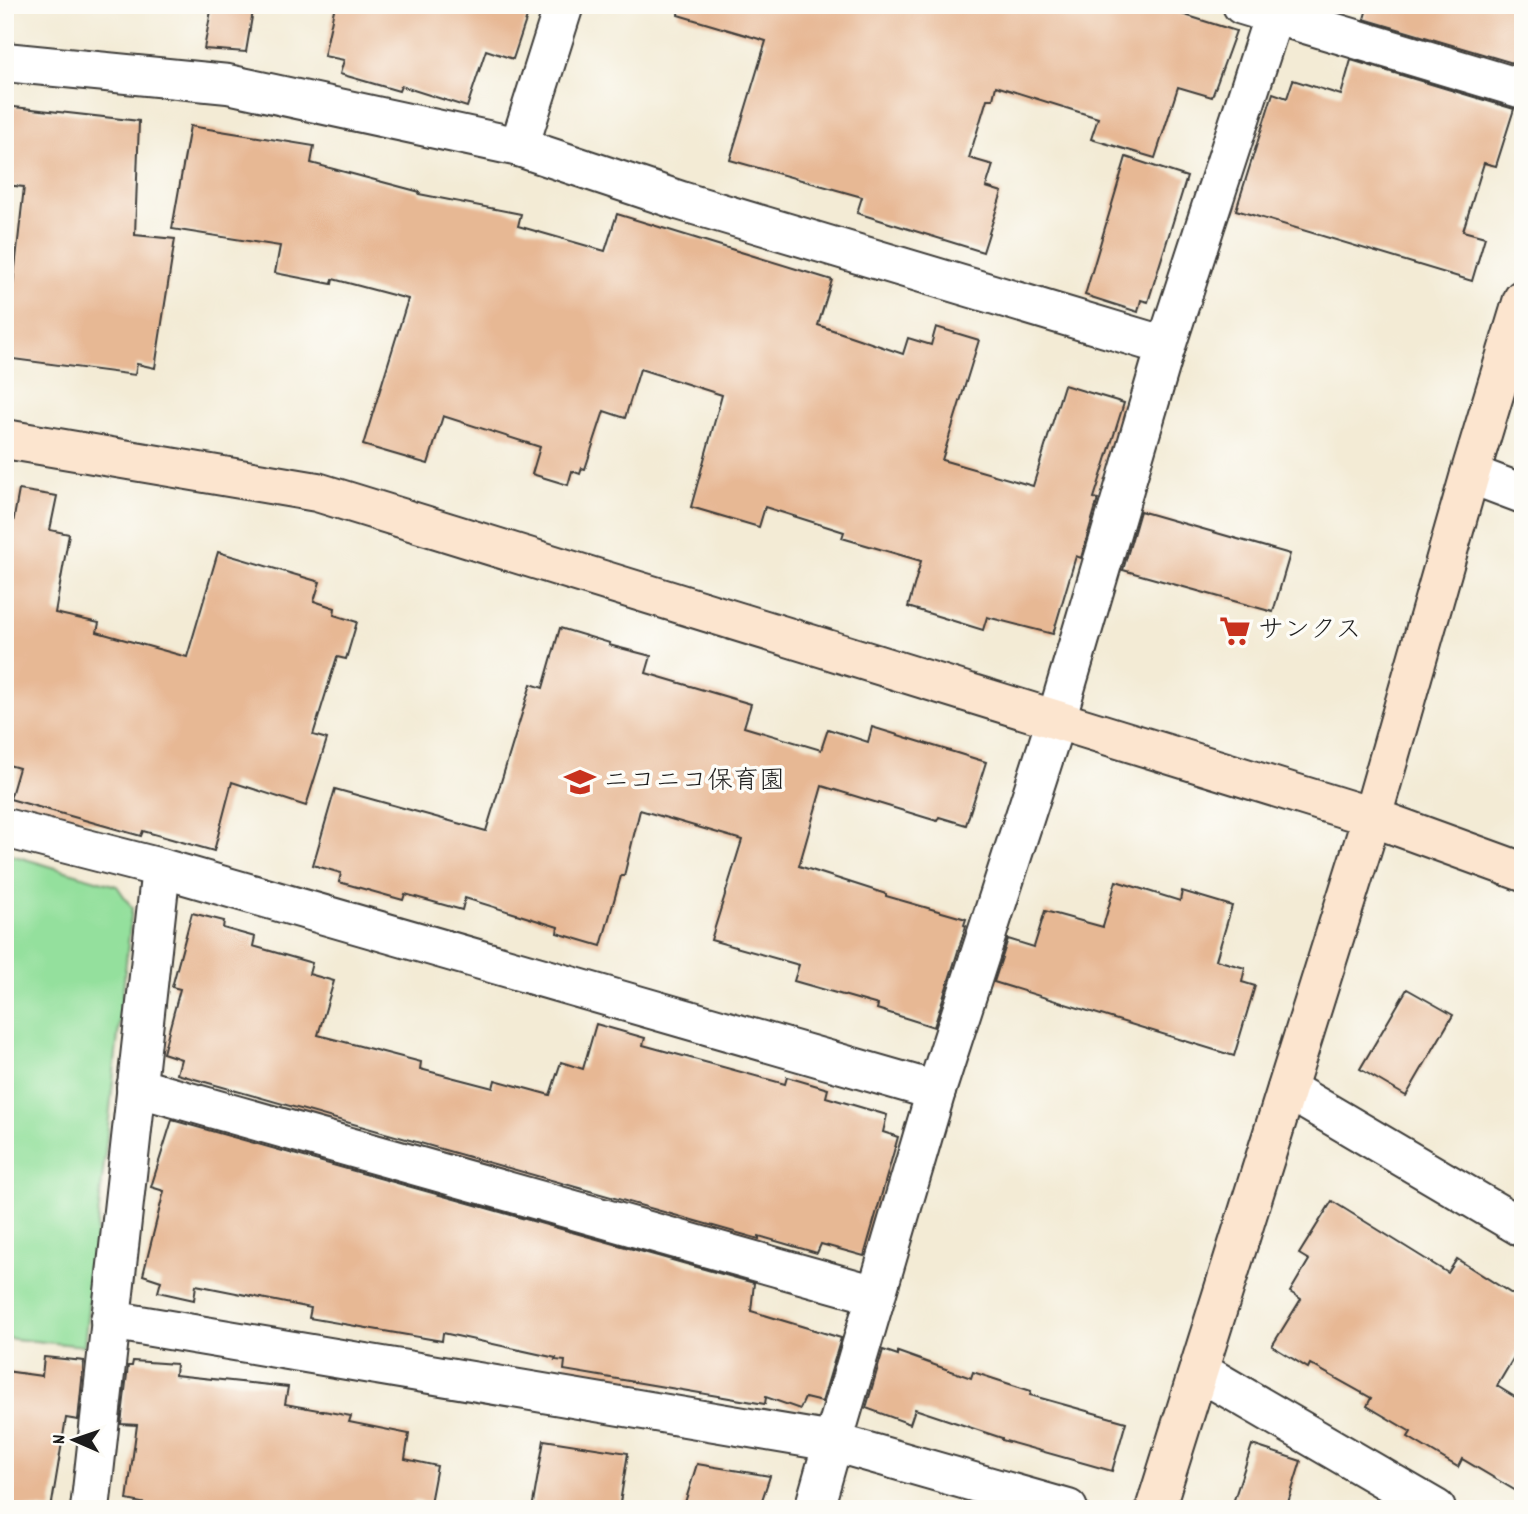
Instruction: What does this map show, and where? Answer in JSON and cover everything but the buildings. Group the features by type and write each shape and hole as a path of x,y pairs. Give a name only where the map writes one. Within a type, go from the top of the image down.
{"street":[{"path":"519,147 564,5"},
{"path":"814,1509 936,1091 1056,720 1264,9 1523,89"},
{"path":"5,62 228,84 519,147 681,201 1166,346"},
{"path":"1155,1509 1372,817 1469,474 1523,299"},
{"path":"5,439 317,492 1372,817 1523,872"},
{"path":"1469,474 1523,494"},
{"path":"5,828 161,868 936,1091"},
{"path":"90,1509 161,868"},
{"path":"136,1087 876,1295"},
{"path":"1287,1089 1523,1228"},
{"path":"110,1320 833,1442 1068,1509"},
{"path":"1199,1371 1436,1509"}],"green space":[{"path":"5,853 117,886 132,908 84,1346 5,1338"}],"place":[{"name":"サンクス","path":"1235,631"},
{"name":"ニコニコ保育園","path":"580,782"}]}
